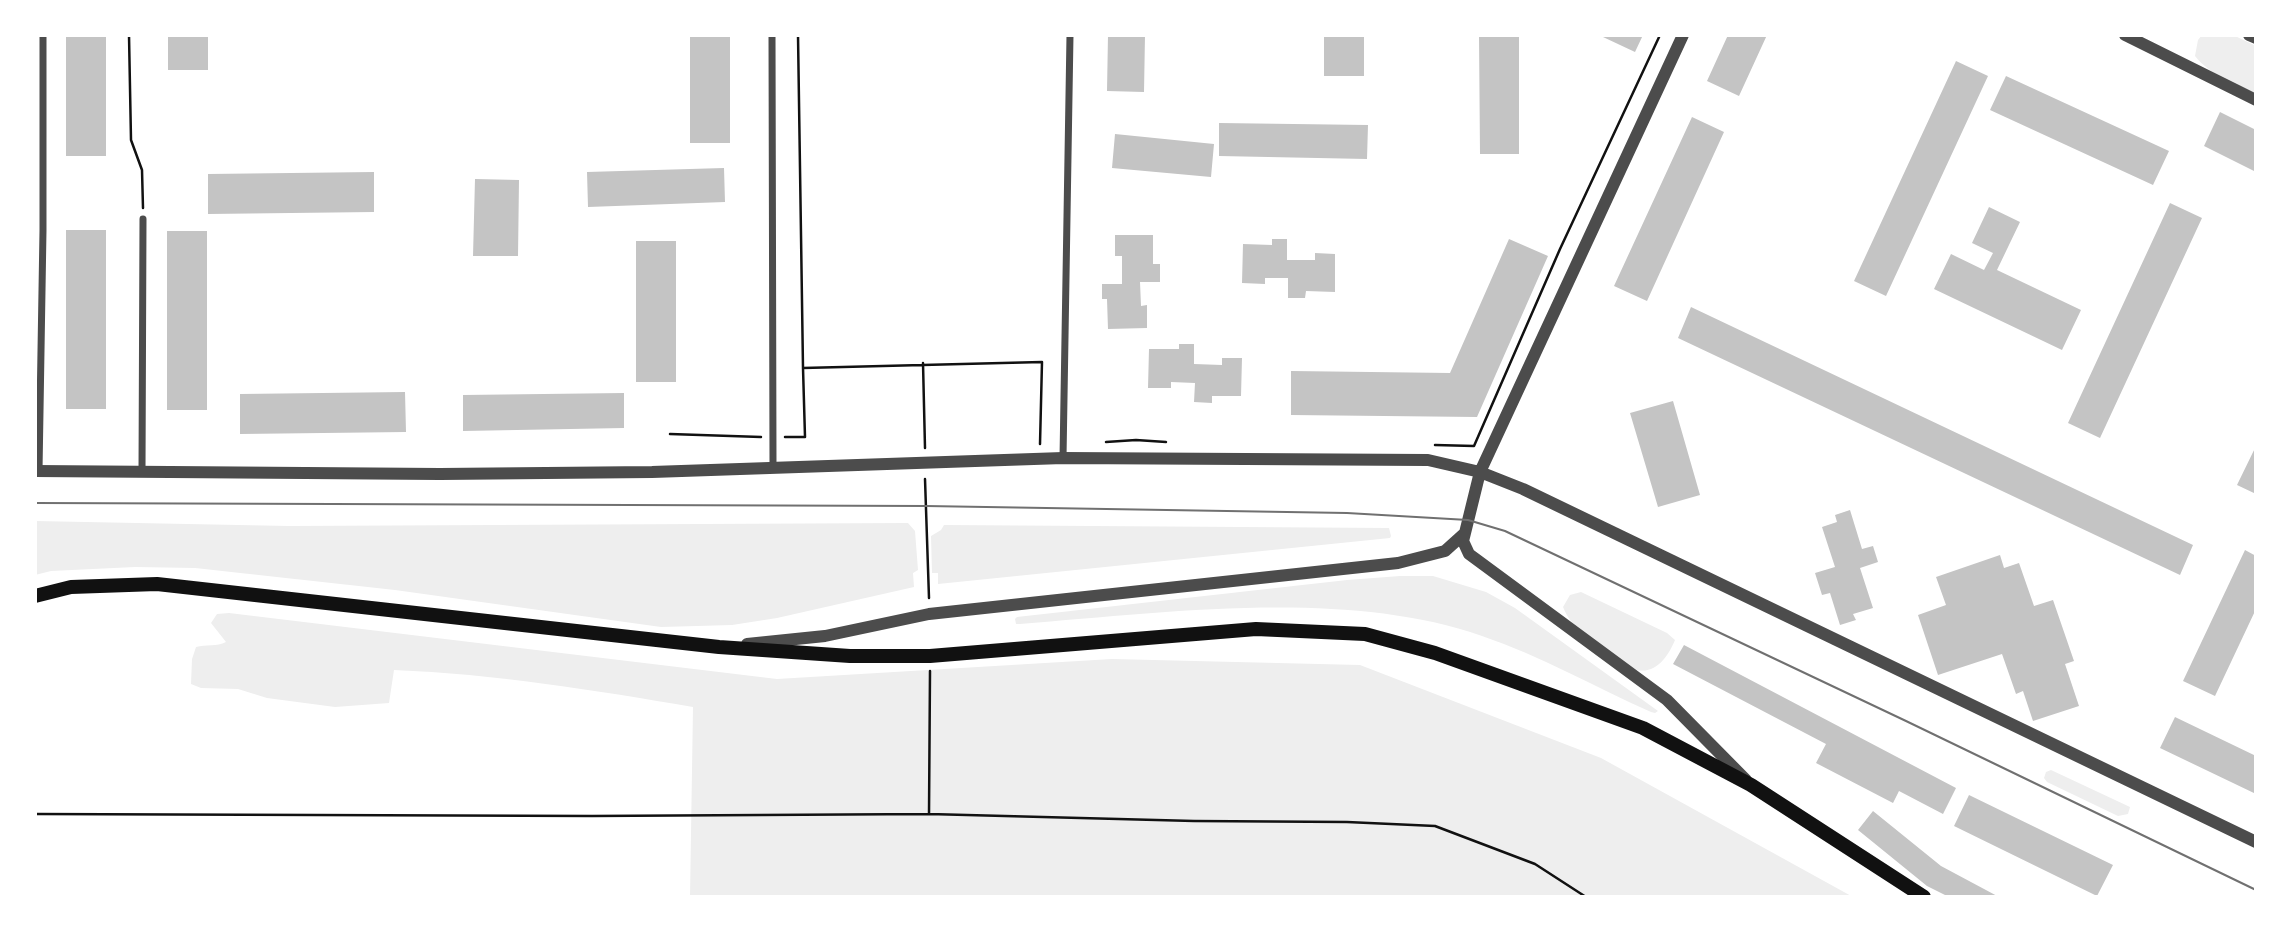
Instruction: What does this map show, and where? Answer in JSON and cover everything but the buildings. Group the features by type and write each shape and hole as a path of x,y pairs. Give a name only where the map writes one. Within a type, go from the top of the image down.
{"main road":[{"path":"35,596 71,587 157,584 719,647 850,656 930,656 1256,629 1365,634 1435,653 1643,728 1751,785 1924,897"}],"street":[{"path":"43,35 43,230 37,471 453,474 652,472 925,463 1064,451 1428,460 1480,472 1535,495 2256,842"},
{"path":"772,35 773,466"},
{"path":"1064,451 1070,35"},
{"path":"1683,35 1480,472 1464,541 1469,554 1667,700 1751,785"},
{"path":"2125,35 2256,100"},
{"path":"2249,35 2256,38"},
{"path":"142,471 143,219"},
{"path":"719,647 825,636 929,614 1398,563 1445,551 1465,533"}],"path":[{"path":"129,35 131,141 142,170 143,219"},
{"path":"670,434 805,437 798,35"},
{"path":"1434,445 1474,446 1560,249 1660,35"},
{"path":"803,368 1042,362 1040,447 1064,451"},
{"path":"923,363 929,614"},
{"path":"1100,442 1136,440 1170,443"},
{"path":"929,814 930,656"},
{"path":"35,814 929,814 1435,826 1535,864 1586,897"}],"shaded area":[{"path":"2202,35 2233,35 2256,46 2256,93 2223,78 2201,63 2195,56 2198,40"},
{"path":"35,521 289,526 908,523 915,531 918,570 913,573 914,587 777,618 732,625 661,627 395,590 195,568 135,567 51,571 35,575"},
{"path":"944,525 1389,528 1391,536 938,584 938,573 932,573 931,536"},
{"path":"1433,576 1486,592 1515,608 1658,711 1651,712 1547,662 1482,636 1428,621 1372,612 1254,608 1020,624 1016,624 1015,619 1347,580"},
{"path":"1581,592 1667,633 1675,640 1664,659 1647,670 1631,668 1583,633 1570,620 1563,607 1570,595"},
{"path":"229,613 777,679 1112,659 1360,665 1601,758 1853,897 690,897 693,707 507,679 394,670 389,703 335,707 267,698 238,689 201,688 191,684 192,659 196,647 226,642 211,623 217,614"},
{"path":"2051,770 2130,807 2128,814 2118,816 2047,782 2044,778 2046,772"}],"tram line":[{"path":"35,503 926,506 1347,513 1468,520 1505,531 2256,890"}]}
